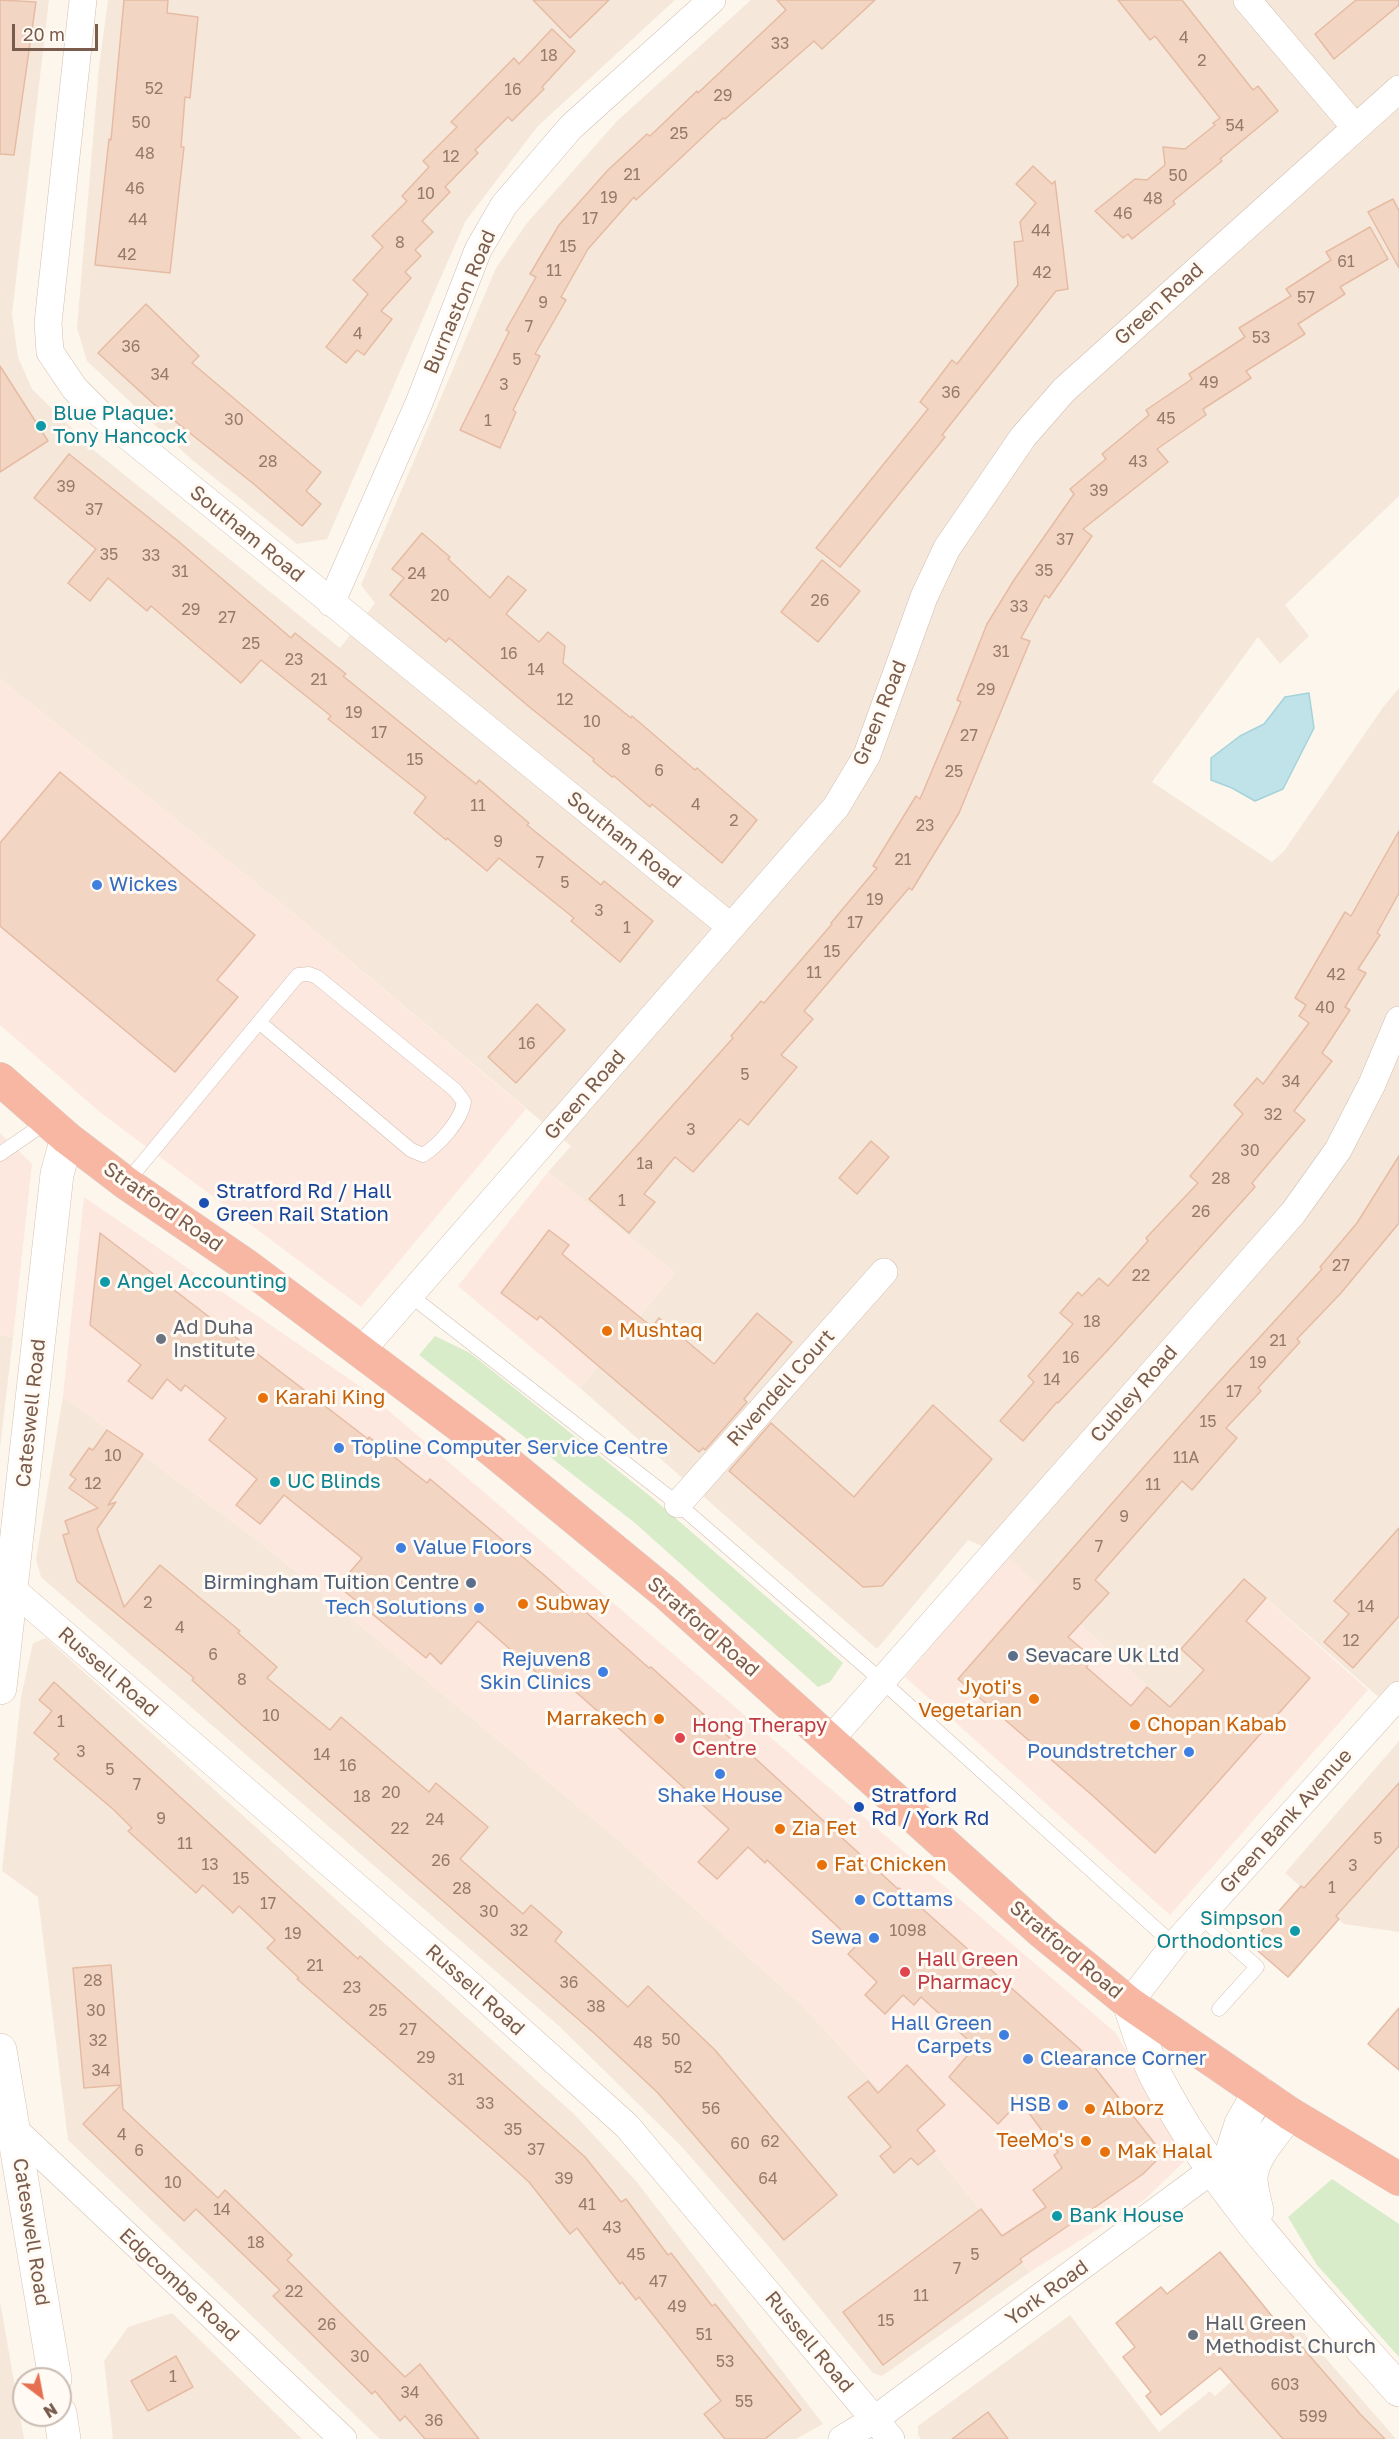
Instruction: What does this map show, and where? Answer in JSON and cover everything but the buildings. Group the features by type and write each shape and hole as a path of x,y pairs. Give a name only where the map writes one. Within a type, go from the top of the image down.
{"highway":[{"name":"Stratford Road","path":"0,1080 57,1130 126,1183 247,1266 362,1350 492,1450 666,1593 1042,1932 1129,2003 1289,2114 1399,2179"}],"street":[{"name":"Southam Road","path":"83,0 48,323 50,352 75,388 98,412 730,927"},
{"name":"Burnaston Road","path":"331,603 419,403 478,250 504,205 571,127 712,0"},
{"path":"1247,0 1355,127"},
{"name":"Green Road","path":"362,1350 836,807 867,755 924,597 947,548 1023,437 1064,390 1399,90"},
{"name":"Cubley Road","path":"830,1740 1293,1213 1338,1150 1372,1084 1399,1020"},
{"name":"Cateswell Road","path":"0,1688 57,1174 57,1130"},
{"name":"Rivendell Court","path":"678,1504 884,1272"},
{"name":"Russell Road","path":"12,1589 450,1967 627,2126 883,2429"},
{"name":"Green Bank Avenue","path":"1129,2003 1174,1945 1399,1695"},
{"path":"1129,2003 1158,2080 1232,2165"},
{"name":"Cateswell Road","path":"0,2050 8,2115 53,2367"},
{"path":"1259,2092 1241,2124 1232,2165 1235,2180 1260,2234 1399,2390"},
{"path":"1232,2165 1259,2155 1289,2114"},
{"name":"Edgcombe Road","path":"8,2115 343,2439"},
{"name":"York Road","path":"842,2439 883,2429 1232,2165"}],"lane":[{"path":"126,1183 259,1022 298,975 309,974 317,977 455,1090 464,1102 462,1112 432,1149 423,1155 411,1150 259,1022"},
{"path":"0,1154 57,1130"},
{"path":"411,1296 678,1504 882,1681 1174,1945"},
{"path":"1200,1916 1257,1967 1219,2009"}],"shaded area":[{"path":"0,0 49,0 12,314 18,357 32,389 96,452 340,648 375,603 361,585 496,268 527,223 617,121 751,0 1399,0 1399,496 1285,605 1309,636 1280,664 1258,637 1152,782 1272,862 1284,851 1384,706 1399,688 1399,1715 1244,1579 1204,1670 1170,1707 1007,1557 968,1540 877,1649 580,1388 675,1273 548,1172 571,1146 287,908 0,679"},
{"path":"108,0 675,0 537,127 465,222 327,539 297,544 191,459 87,361 77,328 99,68"},
{"path":"0,679 287,908 526,1109 361,1307 101,1113 0,1025"},
{"path":"0,1133 32,1164 13,1337 0,1335"},
{"path":"548,1172 675,1273 580,1388 458,1286"},
{"path":"84,1197 361,1387 1116,2033 1186,2160 1144,2200 1030,2272 914,2127 802,2005 615,1837 260,1542 63,1396"},
{"path":"0,1335 13,1337 0,1448"},
{"path":"63,1396 260,1542 615,1837 802,2005 914,2127 1030,2272 882,2376 873,2373 771,2249 682,2147 559,2026 41,1577 36,1560"},
{"path":"1007,1557 1170,1707 1204,1670 1181,1649 1244,1579 1368,1690 1170,1915 905,1677"},
{"path":"46,1638 575,2115 636,2181 823,2424 796,2439 380,2439 68,2140 38,1897 2,1871 21,1697 33,1643"},
{"path":"1399,1741 1399,1932 1344,1924 1285,1873"},
{"path":"0,2301 12,2370 12,2427 22,2427 24,2439 0,2439"},
{"path":"172,2313 302,2439 113,2439 104,2361 128,2327"},
{"path":"1070,2315 1159,2432 1210,2391 1215,2396 1296,2324 1396,2439 921,2439 918,2435 918,2426"}],"green space":[{"path":"435,1336 470,1353 650,1496 843,1663 830,1682 818,1687 635,1523 419,1355"},
{"path":"1332,2179 1399,2224 1399,2357 1317,2265 1288,2217"}],"water":[{"path":"1309,693 1314,728 1283,789 1255,801 1232,788 1211,780 1211,758 1240,736 1264,724 1285,697"}],"place":[{"name":"Blue Plaque: Tony Hancock","path":"41,426"},
{"name":"Wickes","path":"97,885"},
{"name":"Stratford Rd / Hall Green Rail Station","path":"204,1203"},
{"name":"Angel Accounting","path":"105,1282"},
{"name":"Mushtaq","path":"607,1331"},
{"name":"Ad Duha Institute","path":"161,1339"},
{"name":"Karahi King","path":"263,1398"},
{"name":"Topline Computer Service Centre","path":"339,1448"},
{"name":"UC Blinds","path":"275,1482"},
{"name":"Value Floors","path":"401,1548"},
{"name":"Birmingham Tuition Centre","path":"471,1583"},
{"name":"Subway","path":"523,1604"},
{"name":"Tech Solutions","path":"479,1608"},
{"name":"Sevacare Uk Ltd","path":"1013,1656"},
{"name":"Rejuven8 Skin Clinics","path":"603,1672"},
{"name":"Jyoti's Vegetarian","path":"1034,1699"},
{"name":"Marrakech","path":"659,1719"},
{"name":"Chopan Kabab","path":"1135,1725"},
{"name":"Hong Therapy Centre","path":"680,1738"},
{"name":"Poundstretcher","path":"1189,1752"},
{"name":"Shake House","path":"720,1774"},
{"name":"Stratford Rd / York Rd","path":"859,1807"},
{"name":"Zia Fet","path":"780,1829"},
{"name":"Fat Chicken","path":"822,1865"},
{"name":"Cottams","path":"860,1900"},
{"name":"Simpson Orthodontics","path":"1295,1931"},
{"name":"Sewa","path":"874,1938"},
{"name":"Hall Green Pharmacy","path":"905,1972"},
{"name":"Hall Green Carpets","path":"1004,2035"},
{"name":"Clearance Corner","path":"1028,2059"},
{"name":"HSB","path":"1063,2105"},
{"name":"Alborz","path":"1090,2109"},
{"name":"TeeMo's","path":"1086,2141"},
{"name":"Mak Halal","path":"1105,2152"},
{"name":"Bank House","path":"1057,2216"},
{"name":"Hall Green Methodist Church","path":"1193,2335"}]}
